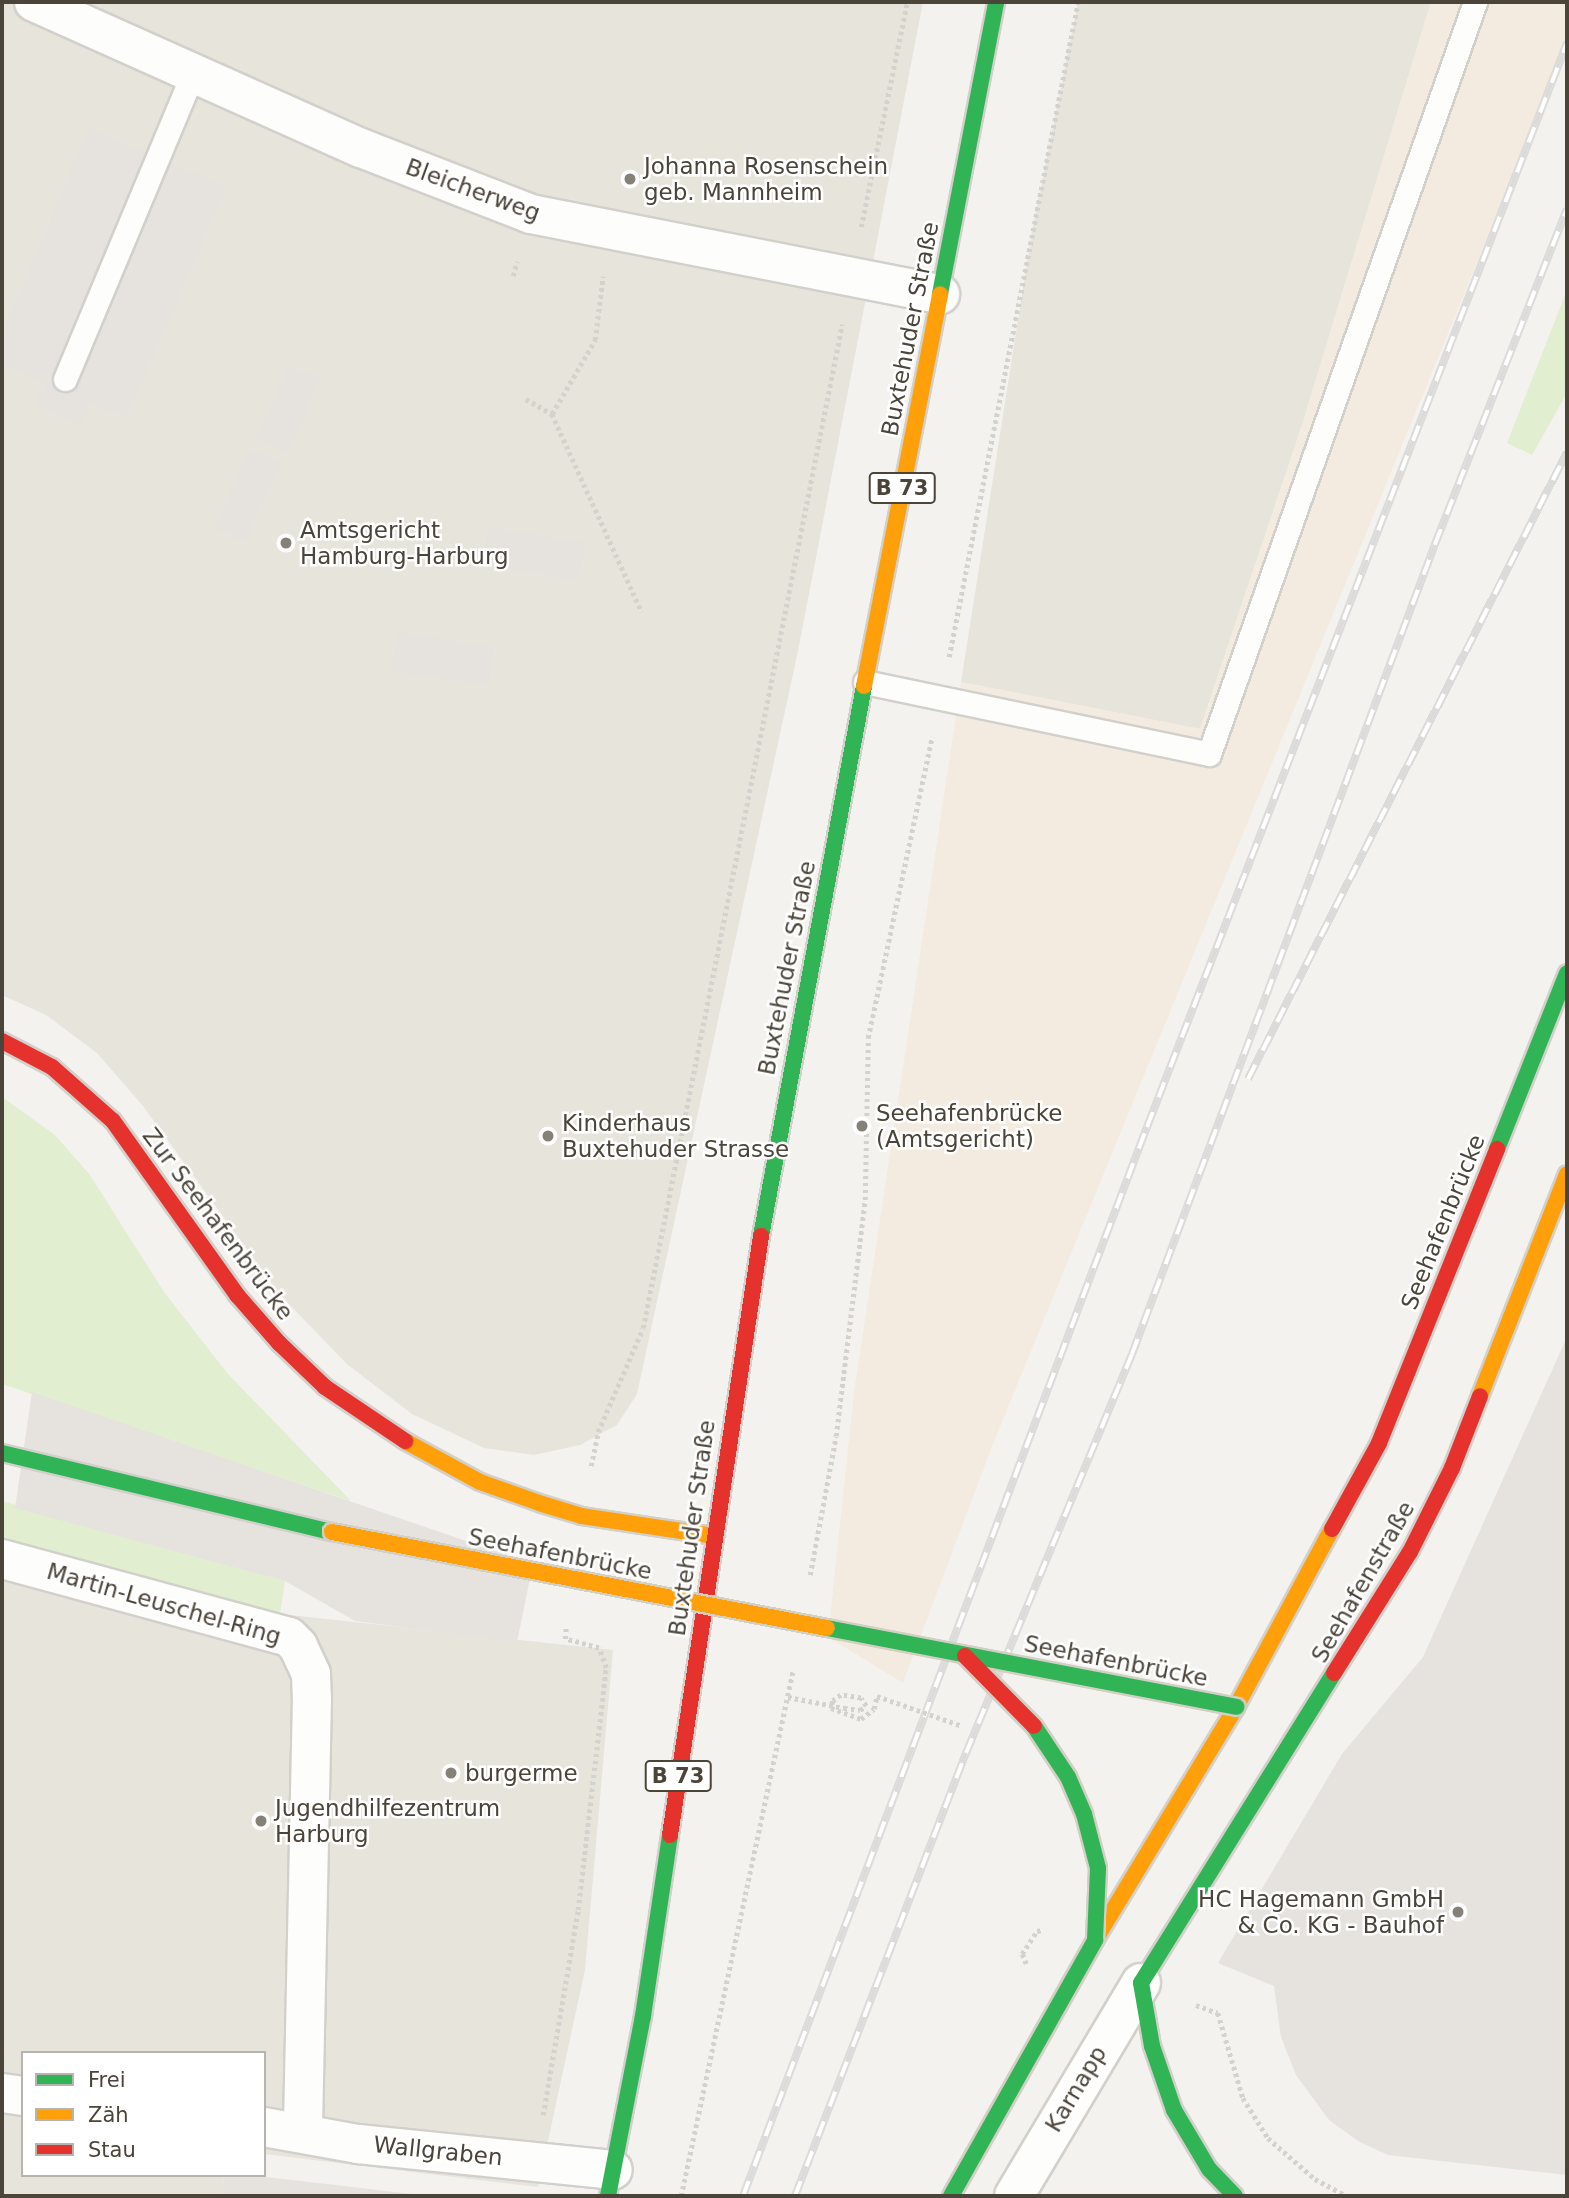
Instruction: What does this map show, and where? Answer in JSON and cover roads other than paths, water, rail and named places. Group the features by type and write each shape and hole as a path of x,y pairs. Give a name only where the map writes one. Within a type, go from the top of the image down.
{"main road":[{"name":"Buxtehuder Straße","path":"611,2183 643,2016 768,1188 996,2"},
{"name":"Seehafenbrücke","path":"951,2196 1095,1940 1236,1707 1379,1443 1567,973"},
{"name":"Zur Seehafenbrücke","path":"2,1041 52,1067 113,1121 237,1296 324,1387 433,1460 480,1482 582,1516 714,1536"},
{"name":"Seehafenstraße","path":"1141,1983 1410,1552 1451,1468 1567,1174"},
{"name":"Seehafenbrücke","path":"2,1453 332,1532 1236,1707"},
{"path":"965,1656 1032,1723 1068,1777 1084,1814 1098,1868 1095,1940"},
{"path":"1141,1983 1152,2046 1174,2110 1209,2169 1235,2196"}],"street":[{"name":"Bleicherweg","path":"34,2 453,186 531,214 940,294"},
{"name":"Martin-Leuschel-Ring","path":"2,1559 289,1637 298,1646 311,1674 312,1698 303,2132"},
{"name":"Karnapp","path":"1014,2196 1141,1983"},
{"path":"2,2093 21,2096"},
{"name":"Wallgraben","path":"266,2127 358,2144 531,2161 611,2183"}],"lane":[{"path":"865,682 1209,754 1475,2"},
{"path":"65,379 193,73"}],"railway":[{"path":"743,2196 1147,1127 1567,43"},
{"path":"795,2196 966,1753 1132,1354 1435,544 1567,209"},
{"path":"1248,1079 1567,452"}],"place":[{"name":"Johanna Rosenschein geb. Mannheim","path":"630,179"},
{"name":"Amtsgericht Hamburg-Harburg","path":"286,543"},
{"name":"Seehafenbrücke (Amtsgericht)","path":"862,1126"},
{"name":"Kinderhaus Buxtehuder Strasse","path":"548,1136"},
{"name":"burgerme","path":"451,1773"},
{"name":"Jugendhilfezentrum Harburg","path":"261,1821"},
{"name":"HC Hagemann GmbH & Co. KG - Bauhof","path":"1458,1912"}]}
